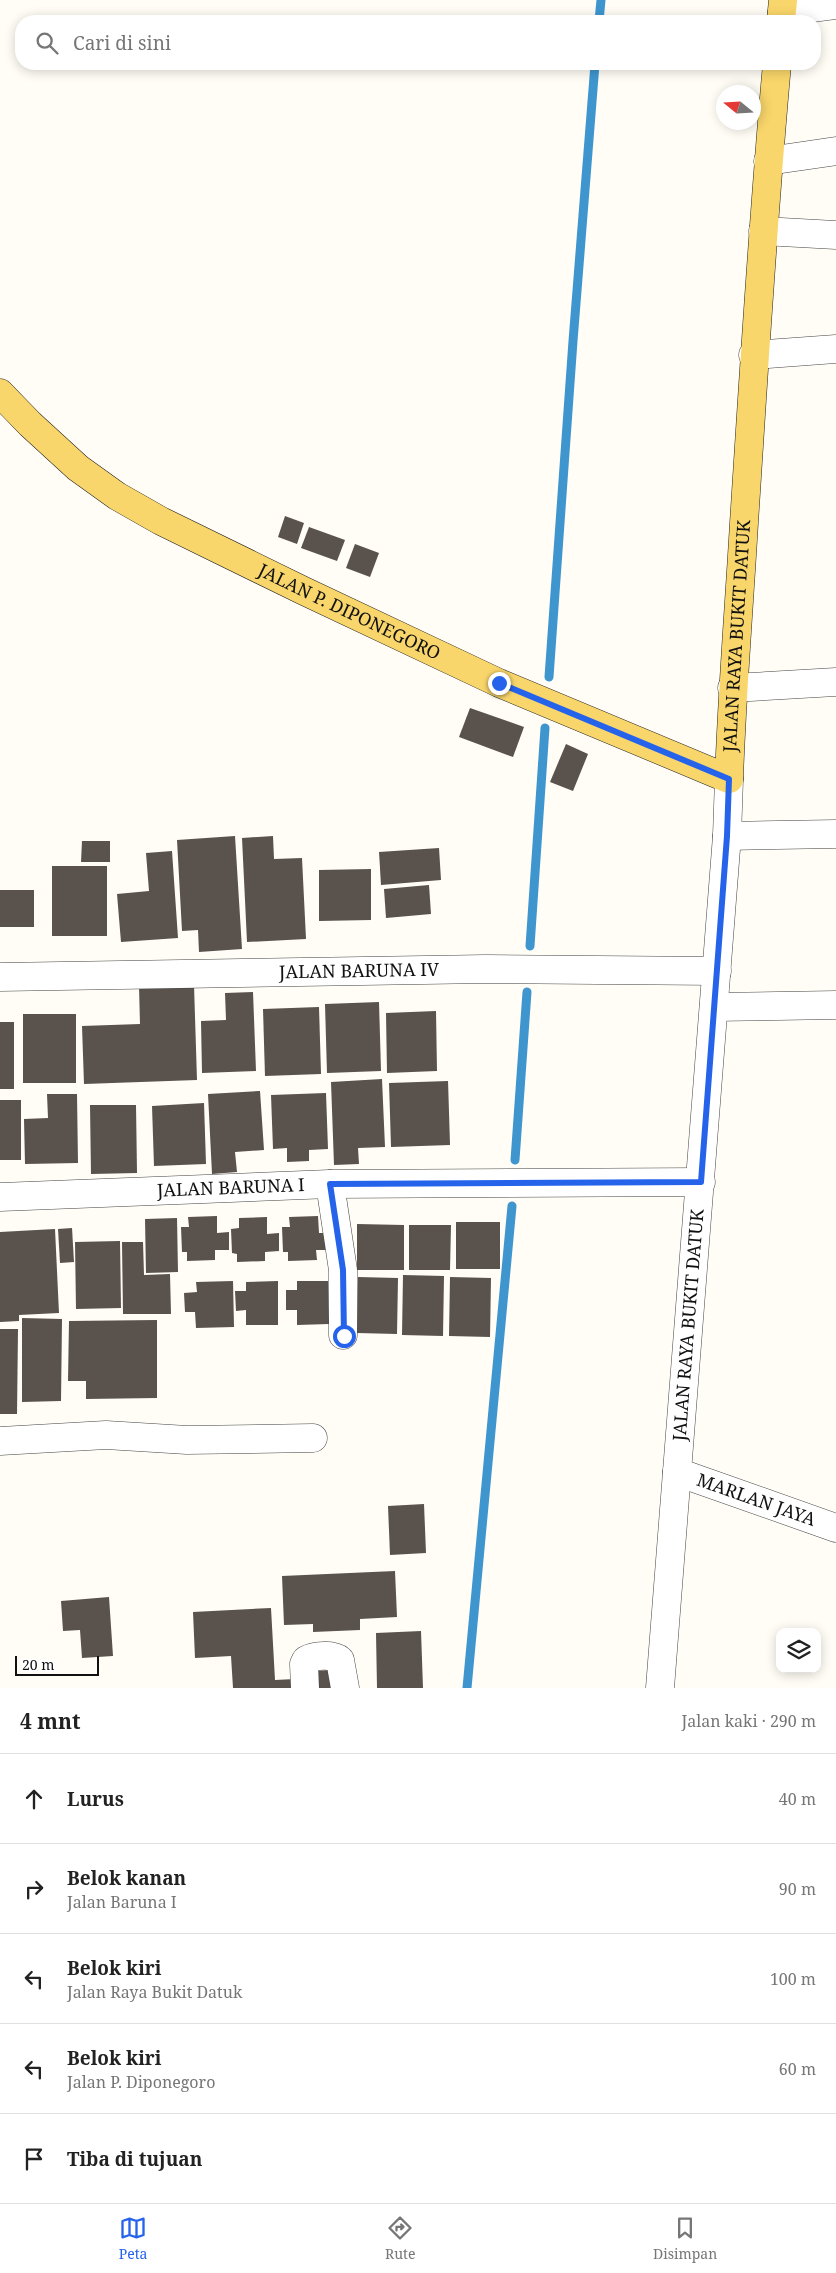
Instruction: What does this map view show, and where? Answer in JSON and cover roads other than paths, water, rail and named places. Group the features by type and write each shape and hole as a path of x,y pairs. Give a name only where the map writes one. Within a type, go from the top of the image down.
{"main road":[{"name":"JALAN RAYA BUKIT DATUK","path":"729,779 732,688 744,523 753,355 776,70"},
{"name":"JALAN P. DIPONEGORO","path":"0,394 78,468 117,496 161,521 499,683 729,779"}],"street":[{"path":"782,11 836,5"},
{"path":"768,161 836,150"},
{"path":"763,232 836,235"},
{"path":"753,355 836,349"},
{"path":"732,688 836,682"},
{"name":"JALAN RAYA BUKIT DATUK","path":"660,1688 701,1182 727,836 729,779"},
{"path":"727,836 836,834"},
{"name":"JALAN BARUNA IV","path":"0,978 486,969 717,971"},
{"path":"714,1007 836,1005"},
{"name":"JALAN BARUNA I","path":"0,1197 330,1184 701,1182"},
{"path":"330,1184 343,1270 344,1336"},
{"path":"0,1441 106,1435 187,1440 314,1438"},
{"name":"MARLAN JAYA","path":"677,1472 836,1528"},
{"path":"305,1688 304,1664 306,1660 329,1656 340,1660 345,1688"}],"waterway":[{"path":"600,15 601,0"},
{"path":"549,677 595,70"},
{"path":"530,946 545,728"},
{"path":"515,1160 527,992"},
{"path":"467,1688 512,1206"}]}
